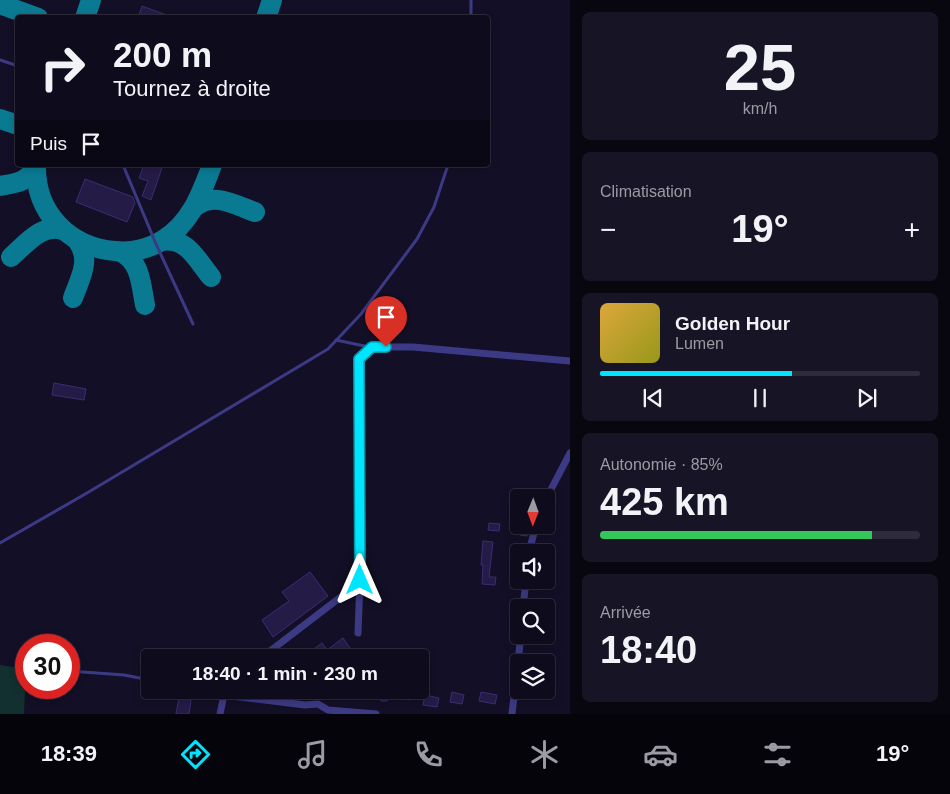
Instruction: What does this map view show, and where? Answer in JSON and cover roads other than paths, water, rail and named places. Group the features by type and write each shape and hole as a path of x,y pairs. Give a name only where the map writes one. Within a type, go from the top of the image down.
{"street":[{"path":"358,633 360,580 359,359 372,347 413,347 570,362"},
{"path":"551,489 570,453"},
{"path":"273,649 360,580"},
{"path":"512,714 520,644"},
{"path":"220,714 223,699"},
{"path":"264,699 305,705 318,704 328,712 376,714"}],"lane":[{"path":"471,0 471,15"},
{"path":"0,60 15,65"},
{"path":"124,167 156,244 193,324"},
{"path":"0,543 328,349 361,314 417,239 434,207 447,167"},
{"path":"336,340 372,347"},
{"path":"80,672 141,678"}]}
